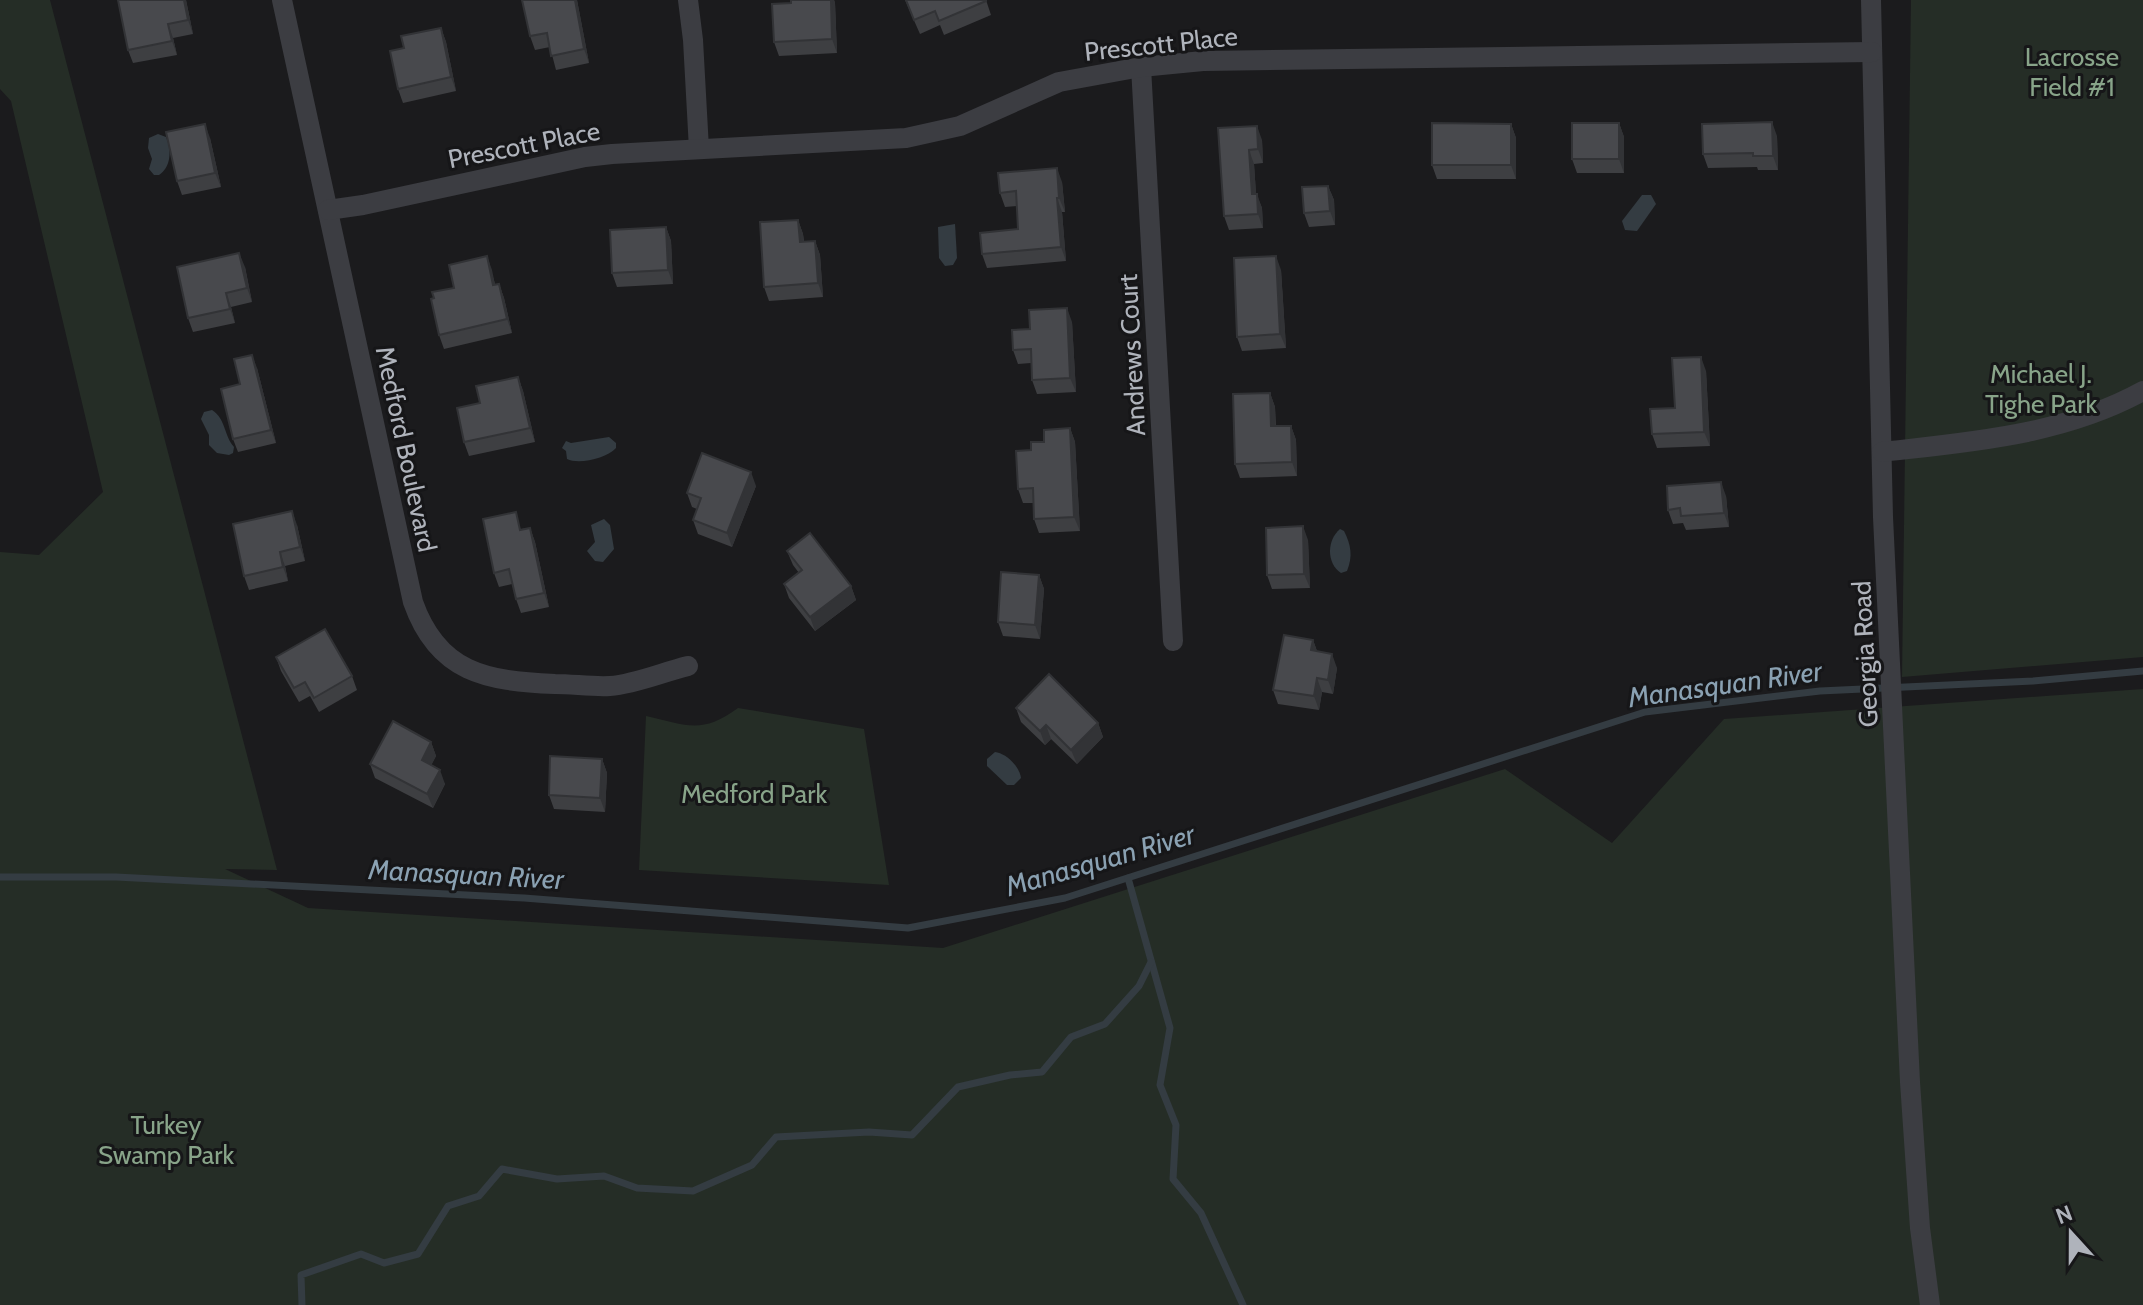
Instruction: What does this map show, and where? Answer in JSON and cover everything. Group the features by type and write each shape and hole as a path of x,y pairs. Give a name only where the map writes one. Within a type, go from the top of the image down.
{"street":[{"name":"Medford Boulevard","path":"282,0 413,602 421,624 438,649 471,671 493,679 611,686 688,666"},
{"path":"688,0 699,149"},
{"name":"Georgia Road","path":"1871,0 1882,452 1891,663 1910,1082 1920,1228 1930,1305"},
{"name":"Prescott Place","path":"328,210 585,157 929,134 960,126 1059,82 1141,67 1203,61 1872,52"},
{"name":"Andrews Court","path":"1141,67 1173,641"},
{"path":"1882,452 1992,440 2031,432 2086,416 2143,391"}],"green space":[{"name":"Turkey Swamp Park","path":"0,0 50,0 277,870 225,869 308,908 943,948 1505,769 1612,843 1724,719 2143,689 2143,1305 0,1305 0,552 39,555 103,492 11,101 0,89"},
{"name":"Michael J. Tighe Park","path":"1911,0 2143,0 2143,657 1902,677"},
{"name":"Medford Park","path":"738,708 864,729 889,885 639,870 646,716 694,726 714,722"}],"shaded area":[{"path":"158,134 166,137 169,158 163,172 154,175 149,169 152,159 148,148 149,138"},
{"path":"1642,195 1651,195 1656,204 1637,231 1625,230 1622,221"},
{"path":"955,224 957,258 953,265 945,266 939,258 938,227"},
{"path":"212,410 220,418 234,447 229,455 217,453 209,445 209,435 201,419 204,412"},
{"path":"609,437 616,443 616,448 593,460 572,461 567,459 566,451 562,448 566,441 571,443"},
{"path":"604,519 610,525 614,549 603,562 595,561 587,551 595,542 591,525"},
{"path":"1340,529 1344,531 1351,555 1347,571 1341,573 1333,563 1330,551"},
{"path":"995,752 1008,758 1018,769 1021,778 1014,785 1007,785 987,766 987,759"}],"building":[{"path":"118,0 184,0 188,20 168,24 172,41 128,50"},
{"path":"522,0 575,0 584,49 551,56 547,33 530,36"},
{"path":"791,0 831,0 832,39 774,42 772,4 791,3"},
{"path":"906,0 986,1 939,21 935,11 914,20"},
{"path":"441,28 451,77 398,89 390,51 404,48 401,36"},
{"path":"1772,122 1773,156 1753,156 1753,153 1703,154 1702,124"},
{"path":"1432,123 1511,124 1511,165 1432,165"},
{"path":"1572,123 1619,123 1619,159 1572,159"},
{"path":"205,124 215,173 177,181 166,132"},
{"path":"1257,126 1258,149 1249,150 1252,194 1257,194 1258,214 1224,216 1218,128"},
{"path":"1057,168 1061,247 982,254 980,233 1018,229 1016,191 1000,193 998,173"},
{"path":"1328,186 1330,211 1304,213 1302,187"},
{"path":"798,220 800,242 815,241 818,283 764,287 760,222"},
{"path":"666,227 668,270 612,273 610,230"},
{"path":"239,253 247,288 226,293 230,309 188,318 177,267"},
{"path":"487,256 493,285 499,284 507,319 439,335 432,292 454,288 449,265"},
{"path":"1276,256 1280,334 1237,337 1234,258"},
{"path":"1067,308 1070,378 1032,380 1031,349 1013,350 1012,330 1030,329 1029,310"},
{"path":"252,355 271,430 233,439 221,389 240,384 234,359"},
{"path":"1701,357 1704,432 1652,434 1650,409 1675,408 1672,358"},
{"path":"518,377 530,428 464,442 457,408 480,403 476,386"},
{"path":"1270,393 1271,426 1291,426 1292,462 1235,464 1233,394"},
{"path":"1070,428 1074,517 1034,519 1033,488 1018,489 1016,451 1031,450 1031,442 1044,442 1044,430"},
{"path":"702,453 751,472 727,533 693,520 701,498 687,493"},
{"path":"1721,482 1724,513 1681,516 1680,508 1668,510 1667,486"},
{"path":"292,511 300,547 280,552 283,567 244,576 233,524"},
{"path":"516,512 520,530 530,528 544,593 516,599 509,569 494,573 483,519"},
{"path":"1303,526 1304,574 1267,575 1266,528"},
{"path":"810,533 851,586 810,617 784,584 802,570 787,551"},
{"path":"1001,572 1039,575 1035,625 998,622"},
{"path":"325,629 352,676 314,698 305,682 294,688 276,657"},
{"path":"1284,635 1313,640 1311,650 1332,654 1328,680 1317,678 1314,696 1273,690"},
{"path":"1049,674 1098,723 1071,750 1046,725 1040,731 1016,708"},
{"path":"393,721 431,742 422,760 440,770 427,794 370,764"},
{"path":"550,756 602,759 600,798 549,795"}],"waterway":[{"name":"Manasquan River","path":"0,877 116,877 524,898 908,928 1065,898 1645,712 1820,691 2033,681 2143,671"},
{"path":"1128,878 1170,1028 1160,1085 1176,1125 1173,1179 1201,1213 1243,1305"},
{"path":"302,1305 301,1275 361,1254 384,1263 418,1254 448,1206 479,1196 502,1169 557,1179 604,1176 637,1188 693,1191 752,1165 776,1137 869,1132 912,1135 958,1087 1010,1075 1042,1072 1071,1037 1105,1024 1139,986 1151,962"}],"park label":[{"name":"Lacrosse Field #1","path":"2072,72"}]}
